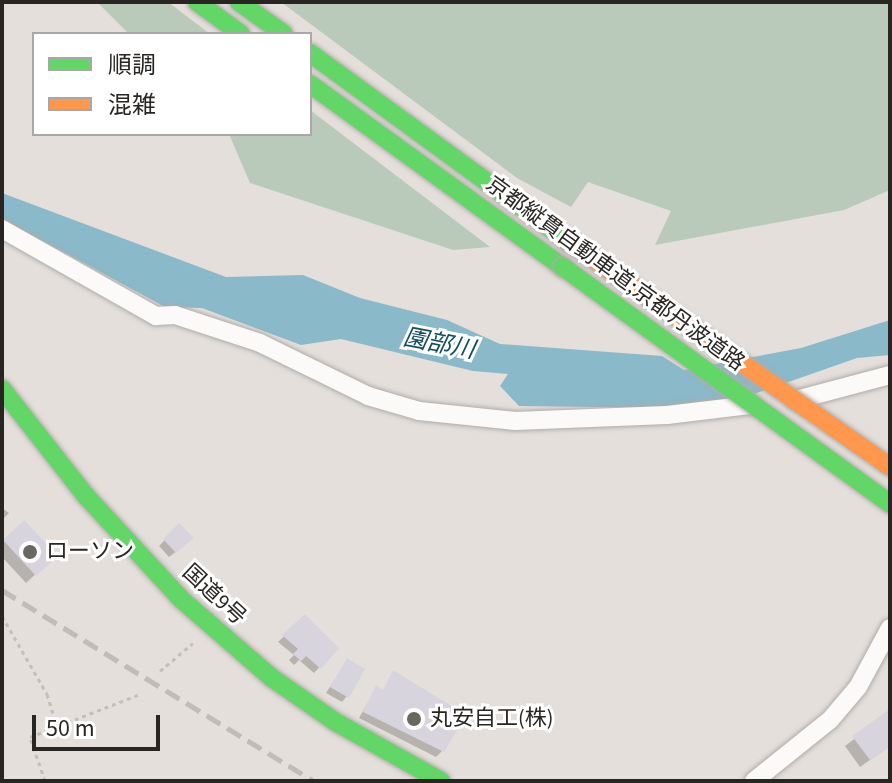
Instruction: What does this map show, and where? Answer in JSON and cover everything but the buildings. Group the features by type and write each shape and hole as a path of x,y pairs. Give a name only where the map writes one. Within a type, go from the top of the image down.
{"highway":[{"path":"197,2 238,32"},
{"path":"239,2 281,32"},
{"name":"京都縦貫自動車道;京都丹波道路","path":"312,54 569,242 890,467"},
{"name":"京都縦貫自動車道;京都丹波道路","path":"312,85 890,504"},
{"name":"国道9号","path":"2,389 85,495 209,623 334,721 441,781"}],"street":[{"path":"2,229 156,316 175,315 260,343 368,396 419,411 515,421 667,415 790,401 890,375"},
{"path":"754,781 830,720 858,687 890,628"}],"path":[{"path":"2,616 47,694 57,726"},
{"path":"160,671 174,664 209,623"},
{"path":"45,781 28,743 36,733 138,695"}],"green space":[{"path":"97,2 168,2 207,32 127,32"},
{"path":"281,2 890,2 890,190 844,210 655,245 671,211 588,182 571,207 517,178"},
{"path":"312,112 490,247 453,250 250,183 230,136 312,136"}],"water":[{"name":"園部川","path":"2,193 226,277 303,275 360,298 447,320 500,344 662,356 684,370 801,348 890,320 890,355 857,358 728,403 667,408 519,406 500,386 508,374 473,371 341,339 301,345 202,308 165,307 2,219"}],"railway":[{"path":"2,590 314,781"}],"traffic: fast":[{"path":"197,2 238,32"},
{"path":"239,2 281,32"},
{"path":"312,54 569,242"},
{"path":"312,85 563,267"},
{"path":"563,267 890,504"},
{"path":"2,389 85,495 181,599 272,678 334,721 441,781"}],"traffic: slow":[{"path":"569,242 890,467"}],"place":[{"name":"ローソン","path":"30,552"},
{"name":"丸安自工(株)","path":"414,719"}]}
